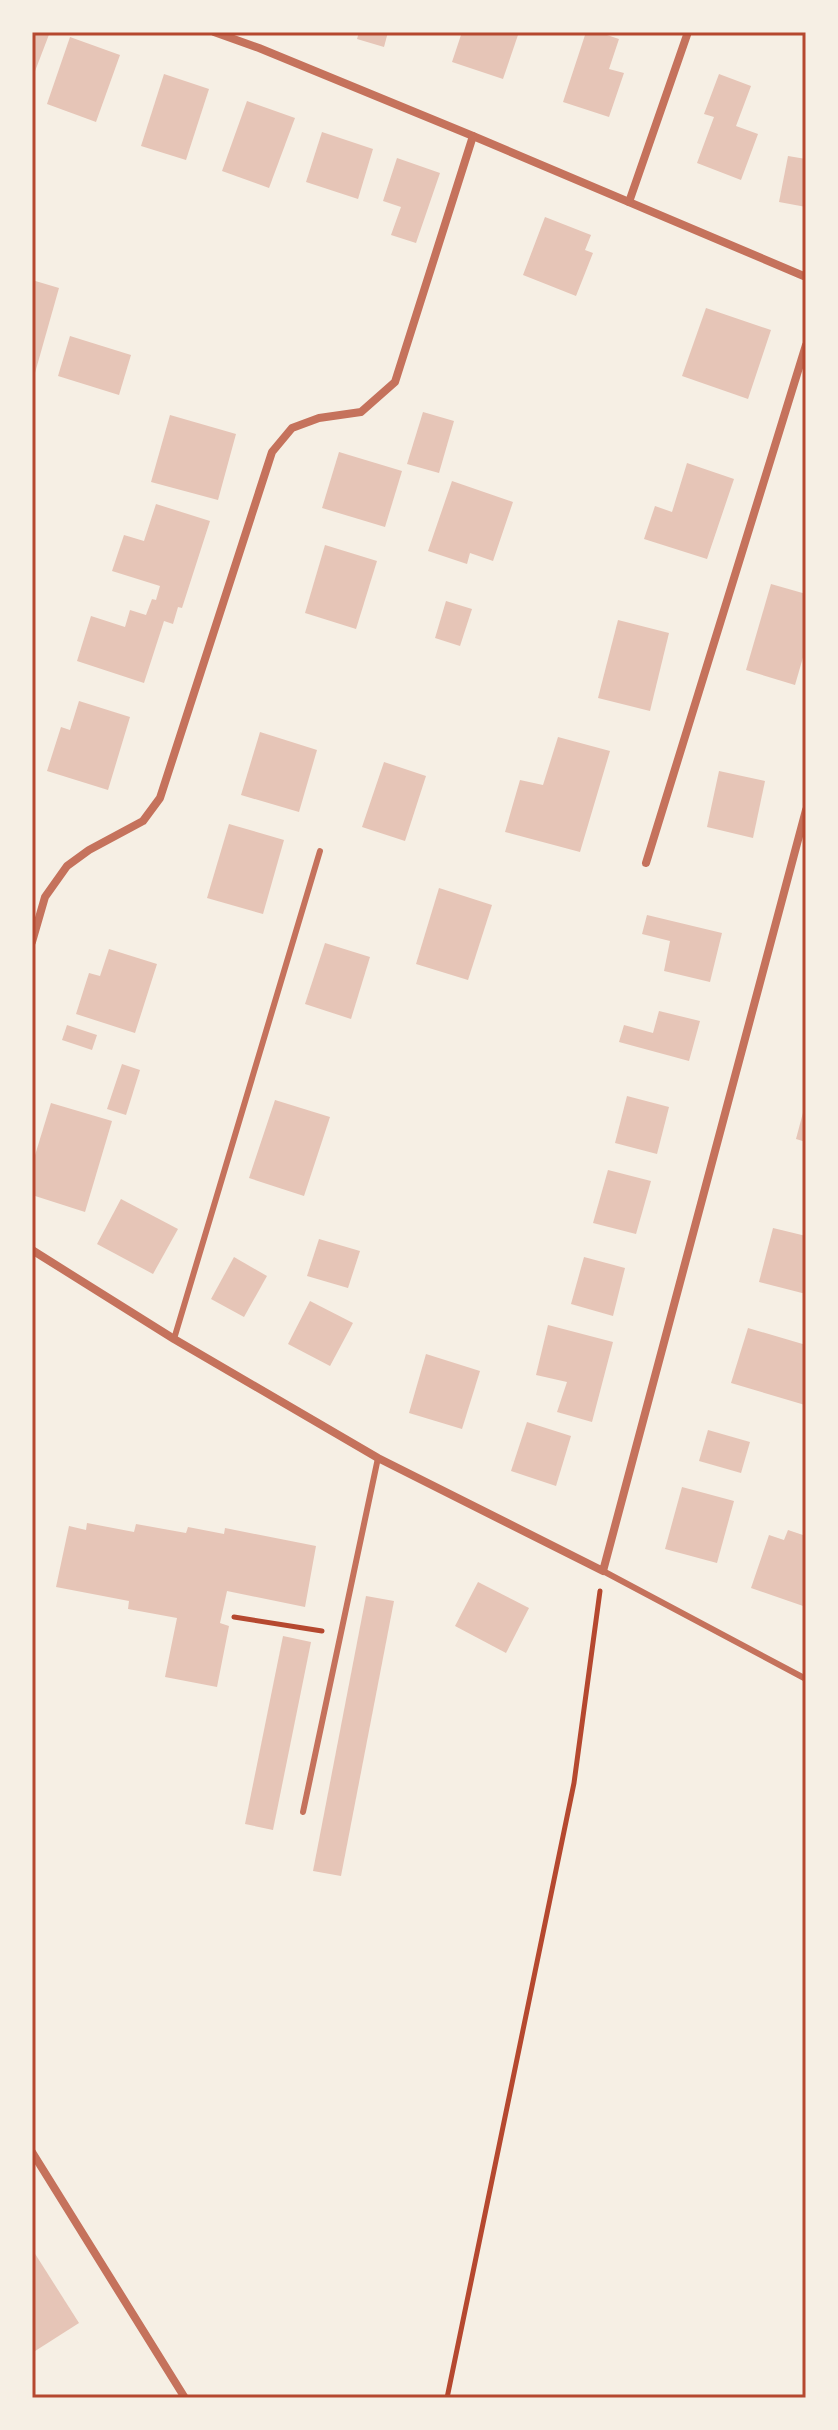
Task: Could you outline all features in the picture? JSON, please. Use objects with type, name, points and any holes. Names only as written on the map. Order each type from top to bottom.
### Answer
[{"type":"street","points":[[214,32],[473,136],[806,277]]},
{"type":"street","points":[[629,202],[688,32]]},
{"type":"street","points":[[32,942],[45,897],[67,866],[89,850],[143,821],[160,798],[272,452],[292,428],[319,418],[361,412],[395,382],[473,136]]},
{"type":"street","points":[[646,863],[806,345]]},
{"type":"street","points":[[32,1250],[174,1339],[378,1458],[603,1571],[806,810]]},
{"type":"street","points":[[32,2152],[185,2398]]},
{"type":"lane","points":[[174,1339],[320,851]]},
{"type":"lane","points":[[303,1812],[378,1458]]},
{"type":"lane","points":[[603,1571],[806,1679]]},
{"type":"path","points":[[447,2398],[574,1783],[603,1571]]},
{"type":"path","points":[[234,1617],[339,1634]]},
{"type":"building","points":[[32,32],[50,32],[32,79]]},
{"type":"building","points":[[359,32],[388,32],[384,47],[357,39]]},
{"type":"building","points":[[462,32],[519,32],[503,79],[452,62]]},
{"type":"building","points":[[586,32],[598,32],[619,39],[609,69],[624,73],[609,117],[563,102]]},
{"type":"building","points":[[70,37],[120,55],[96,122],[47,104]]},
{"type":"building","points":[[164,74],[209,89],[186,160],[141,146]]},
{"type":"building","points":[[719,74],[751,86],[736,126],[758,134],[741,180],[697,163],[714,117],[704,114]]},
{"type":"building","points":[[247,101],[295,118],[269,188],[222,171]]},
{"type":"building","points":[[322,132],[373,149],[358,199],[306,182]]},
{"type":"building","points":[[788,156],[806,159],[806,207],[779,202]]},
{"type":"building","points":[[397,158],[440,173],[416,243],[391,235],[401,207],[383,201]]},
{"type":"building","points":[[545,217],[591,235],[585,250],[593,253],[576,296],[523,275]]},
{"type":"building","points":[[32,280],[59,288],[33,380],[32,380]]},
{"type":"building","points":[[706,308],[771,330],[748,399],[682,376]]},
{"type":"building","points":[[70,336],[131,355],[119,395],[58,376]]},
{"type":"building","points":[[423,412],[454,421],[439,473],[407,464]]},
{"type":"building","points":[[170,415],[236,434],[218,500],[151,482]]},
{"type":"building","points":[[339,452],[402,471],[385,527],[322,508]]},
{"type":"building","points":[[687,463],[734,479],[707,559],[644,539],[655,506],[672,512]]},
{"type":"building","points":[[452,481],[513,502],[493,561],[470,553],[467,564],[428,551]]},
{"type":"building","points":[[156,504],[210,521],[182,608],[178,607],[173,624],[164,621],[144,683],[77,661],[91,616],[125,627],[130,610],[146,615],[152,599],[156,600],[160,586],[112,571],[124,535],[144,541]]},
{"type":"building","points":[[325,545],[377,561],[356,629],[305,613]]},
{"type":"building","points":[[771,584],[806,594],[806,647],[795,685],[746,670]]},
{"type":"building","points":[[446,601],[472,609],[460,646],[435,638]]},
{"type":"building","points":[[618,620],[669,633],[650,711],[598,698]]},
{"type":"building","points":[[79,701],[130,717],[108,790],[47,771],[61,727],[70,730]]},
{"type":"building","points":[[260,732],[317,750],[299,812],[241,795]]},
{"type":"building","points":[[558,737],[610,751],[580,852],[505,832],[520,780],[543,785]]},
{"type":"building","points":[[384,762],[426,776],[405,841],[362,827]]},
{"type":"building","points":[[719,771],[765,781],[753,838],[707,827]]},
{"type":"building","points":[[229,824],[284,840],[263,914],[207,898]]},
{"type":"building","points":[[439,888],[492,905],[468,980],[416,964]]},
{"type":"building","points":[[647,915],[722,933],[710,982],[664,971],[670,941],[642,934]]},
{"type":"building","points":[[325,943],[370,957],[351,1019],[305,1004]]},
{"type":"building","points":[[109,949],[157,964],[135,1033],[76,1014],[89,973],[100,976]]},
{"type":"building","points":[[659,1011],[700,1021],[689,1061],[619,1042],[624,1025],[653,1033]]},
{"type":"building","points":[[67,1025],[97,1035],[92,1050],[62,1040]]},
{"type":"building","points":[[122,1064],[140,1070],[126,1115],[107,1109]]},
{"type":"building","points":[[627,1096],[669,1107],[657,1154],[615,1143]]},
{"type":"building","points":[[275,1100],[330,1117],[304,1196],[249,1178]]},
{"type":"building","points":[[51,1103],[112,1121],[85,1212],[32,1195],[32,1165]]},
{"type":"building","points":[[806,1105],[806,1142],[796,1139]]},
{"type":"building","points":[[608,1170],[651,1181],[636,1234],[593,1223]]},
{"type":"building","points":[[121,1199],[178,1229],[153,1274],[97,1244]]},
{"type":"building","points":[[773,1228],[806,1236],[806,1294],[759,1282]]},
{"type":"building","points":[[319,1239],[360,1251],[348,1288],[307,1276]]},
{"type":"building","points":[[234,1257],[267,1276],[244,1317],[211,1299]]},
{"type":"building","points":[[584,1257],[625,1268],[613,1316],[571,1304]]},
{"type":"building","points":[[310,1301],[353,1323],[330,1366],[288,1344]]},
{"type":"building","points":[[548,1325],[613,1342],[592,1422],[557,1412],[567,1382],[536,1375]]},
{"type":"building","points":[[748,1328],[806,1345],[805,1405],[731,1383]]},
{"type":"building","points":[[426,1354],[480,1371],[462,1429],[409,1413]]},
{"type":"building","points":[[527,1422],[571,1436],[556,1486],[511,1471]]},
{"type":"building","points":[[708,1430],[750,1442],[741,1473],[699,1461]]},
{"type":"building","points":[[682,1487],[734,1501],[717,1563],[665,1549]]},
{"type":"building","points":[[87,1523],[134,1532],[136,1524],[186,1533],[188,1527],[224,1534],[225,1528],[316,1546],[305,1607],[227,1591],[220,1623],[229,1626],[217,1687],[165,1677],[177,1618],[128,1609],[129,1601],[56,1587],[69,1526],[86,1530]]},
{"type":"building","points":[[788,1530],[806,1536],[806,1607],[751,1588],[769,1535],[784,1540]]},
{"type":"building","points":[[478,1582],[529,1608],[506,1653],[455,1626]]},
{"type":"building","points":[[366,1596],[394,1601],[341,1876],[313,1871]]},
{"type":"building","points":[[283,1636],[311,1642],[273,1830],[245,1824]]},
{"type":"building","points":[[32,2249],[79,2323],[32,2353]]}]
